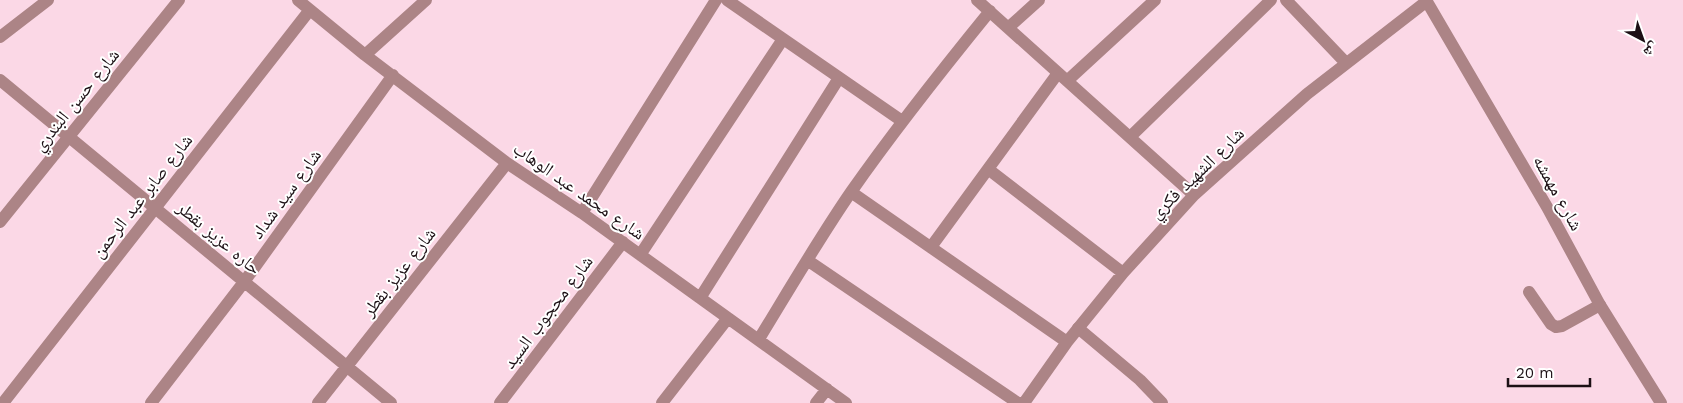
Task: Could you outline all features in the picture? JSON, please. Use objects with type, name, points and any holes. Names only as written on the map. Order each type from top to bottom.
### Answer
[{"type":"street","points":[[0,37],[48,0]]},
{"type":"street","name":"شارع حسن البندري","points":[[0,222],[179,0]]},
{"type":"street","name":"شارع محمد عبد الوهاب","points":[[298,0],[309,11],[365,55],[507,163],[623,242],[846,403]]},
{"type":"street","points":[[365,55],[426,0]]},
{"type":"street","points":[[582,213],[716,0]]},
{"type":"street","points":[[727,0],[902,121]]},
{"type":"street","points":[[977,0],[1194,195]]},
{"type":"street","points":[[1008,28],[1039,0]]},
{"type":"street","points":[[931,247],[988,169],[1063,77],[1156,0]]},
{"type":"street","points":[[1130,137],[1271,0]]},
{"type":"street","points":[[1286,0],[1346,63]]},
{"type":"street","name":"شارع الشهيد فكري","points":[[1024,403],[1078,328],[1123,273],[1194,195],[1307,94],[1427,0]]},
{"type":"street","name":"شارع مهمشه","points":[[1427,0],[1547,207],[1600,305],[1661,403]]},
{"type":"street","name":"شارع صابر عبد الرحمن","points":[[3,403],[309,11]]},
{"type":"street","points":[[758,340],[851,192],[902,121],[990,12]]},
{"type":"street","points":[[640,255],[784,39]]},
{"type":"street","name":"شارع سيد شداد","points":[[150,403],[244,282],[393,75]]},
{"type":"street","points":[[700,298],[839,78]]},
{"type":"street","name":"حاره عزيز بقطر","points":[[0,80],[392,403]]},
{"type":"street","name":"شارع عزيز بقطر","points":[[318,403],[507,163]]},
{"type":"street","points":[[988,169],[1123,273]]},
{"type":"street","points":[[851,192],[1067,342]]},
{"type":"street","name":"شارع محجوب السيد","points":[[500,403],[623,242]]},
{"type":"street","points":[[807,260],[1018,403]]},
{"type":"street","points":[[1529,292],[1551,324],[1556,327],[1562,326],[1600,305]]},
{"type":"street","points":[[662,403],[728,318]]},
{"type":"street","points":[[1078,328],[1140,380],[1162,403]]},
{"type":"street","points":[[816,403],[827,389]]}]
